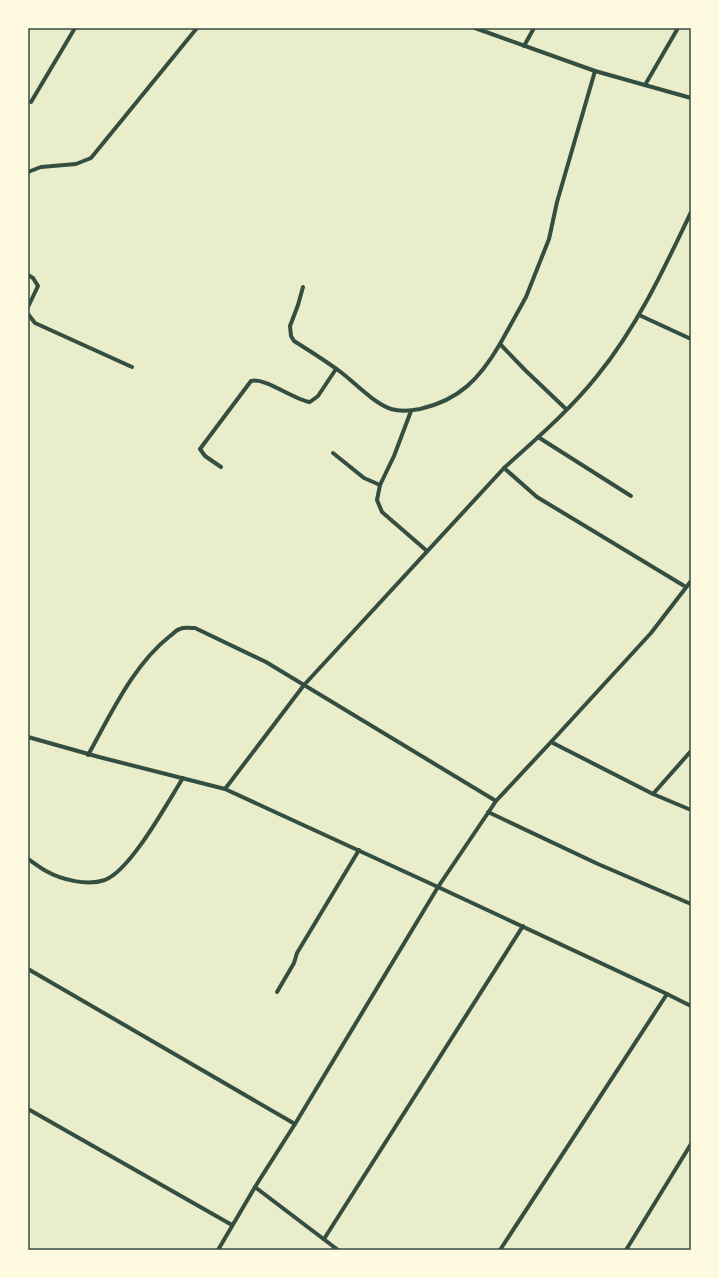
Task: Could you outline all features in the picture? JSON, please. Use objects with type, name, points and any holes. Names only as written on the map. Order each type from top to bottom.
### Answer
[{"type":"street","points":[[31,102],[75,28]]},
{"type":"street","points":[[28,172],[41,167],[76,164],[91,158],[197,28]]},
{"type":"street","points":[[475,28],[595,71],[691,98]]},
{"type":"street","points":[[524,46],[534,28]]},
{"type":"street","points":[[644,85],[678,28]]},
{"type":"street","points":[[303,287],[290,326],[290,336],[294,341],[336,369],[372,398],[389,408],[400,412],[411,411],[438,404],[458,394],[471,384],[488,364],[526,297],[549,240],[557,202],[595,71]]},
{"type":"street","points":[[225,789],[304,685],[504,468],[538,437],[597,376],[628,334],[639,315],[691,212]]},
{"type":"street","points":[[28,275],[33,278],[38,286],[28,307]]},
{"type":"street","points":[[28,314],[34,323],[132,367]]},
{"type":"street","points":[[639,315],[691,339]]},
{"type":"street","points":[[500,344],[566,409]]},
{"type":"street","points":[[221,467],[205,456],[200,448],[251,381],[254,380],[263,382],[302,400],[310,402],[318,396],[336,369]]},
{"type":"street","points":[[411,411],[394,456],[380,485],[377,500],[382,512],[427,551]]},
{"type":"street","points":[[538,437],[631,496]]},
{"type":"street","points":[[334,452],[364,478],[380,485]]},
{"type":"street","points":[[504,468],[537,497],[686,587]]},
{"type":"street","points":[[218,1250],[438,886],[488,812],[496,801],[651,633],[691,581]]},
{"type":"street","points":[[88,755],[123,691],[139,669],[161,643],[180,629],[195,628],[266,662],[496,801]]},
{"type":"street","points":[[28,737],[88,755],[225,789],[438,886],[691,1006]]},
{"type":"street","points":[[551,742],[653,794],[691,810]]},
{"type":"street","points":[[653,794],[691,751]]},
{"type":"street","points":[[28,859],[46,872],[72,882],[92,882],[105,880],[126,864],[135,853],[183,778]]},
{"type":"street","points":[[488,812],[598,864],[691,904]]},
{"type":"street","points":[[277,992],[294,963],[296,953],[359,850]]},
{"type":"street","points":[[324,1239],[523,926]]},
{"type":"street","points":[[28,969],[295,1124]]},
{"type":"street","points":[[500,1250],[667,994]]},
{"type":"street","points":[[28,1109],[232,1225]]},
{"type":"street","points":[[626,1250],[691,1144]]},
{"type":"street","points":[[255,1187],[338,1250]]}]
